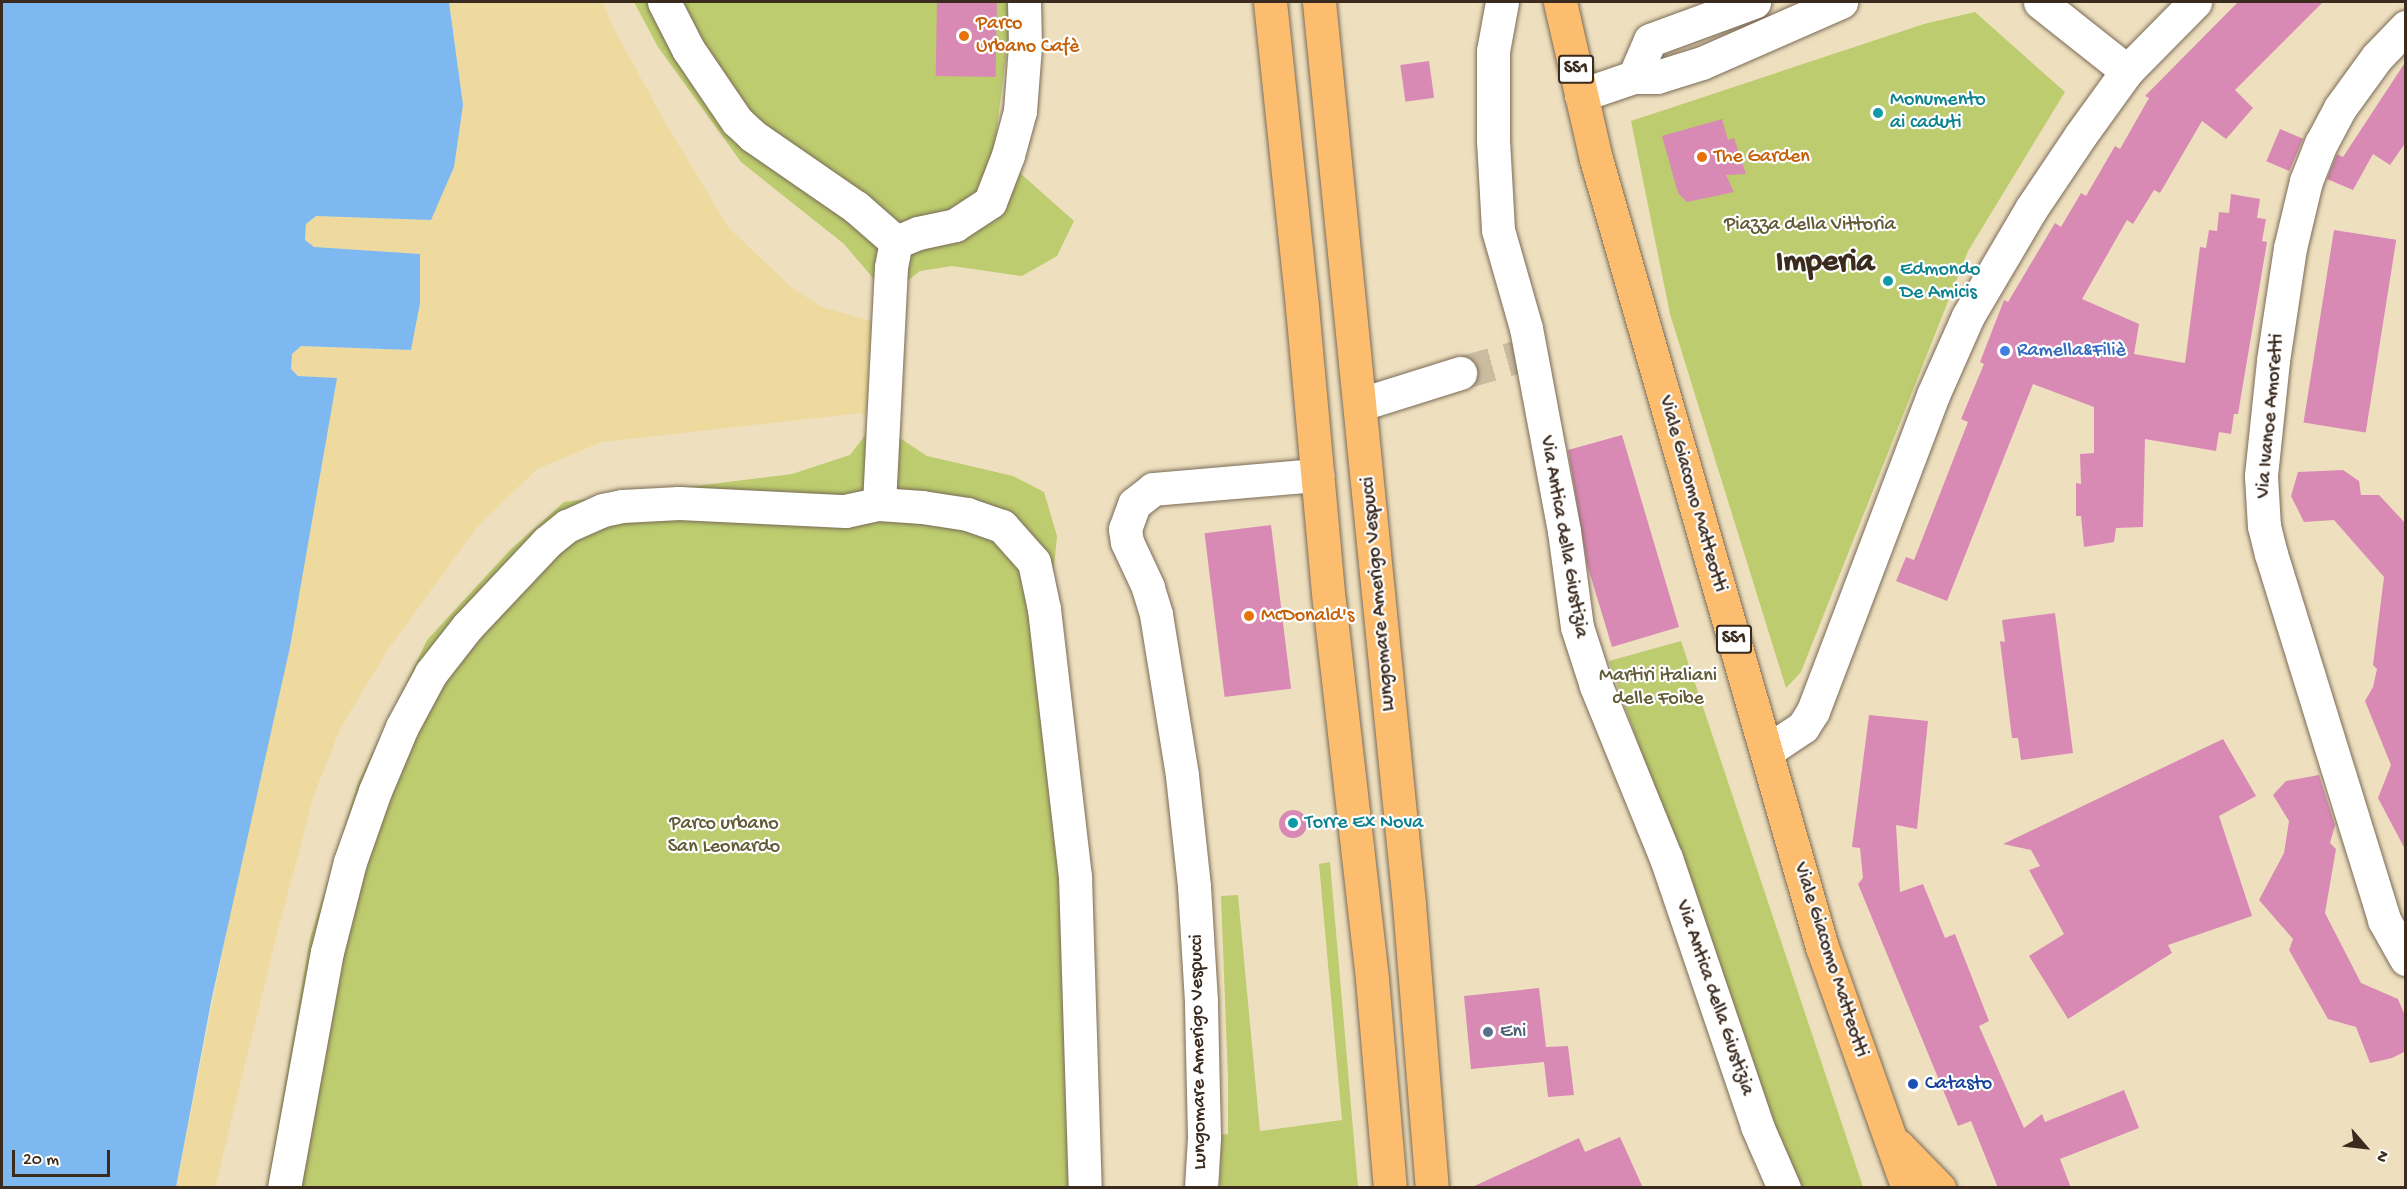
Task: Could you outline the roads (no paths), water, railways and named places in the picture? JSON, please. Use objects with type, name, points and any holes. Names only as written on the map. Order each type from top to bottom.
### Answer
[{"type":"main road","points":[[1270,2],[1317,475],[1372,979],[1390,1188]]},
{"type":"main road","name":"Lungomare Amerigo Vespucci","points":[[1319,2],[1361,404],[1409,904],[1432,1188]]},
{"type":"main road","name":"Viale Giacomo Matteotti","points":[[1560,2],[1599,171],[1822,947],[1908,1188]]},
{"type":"main road","points":[[1889,1137],[1939,1188]]},
{"type":"street","points":[[664,2],[688,50],[737,121],[753,136],[856,207],[896,242]]},
{"type":"street","points":[[896,242],[918,233],[955,225],[990,202],[1008,155],[1020,111],[1025,46],[1024,2]]},
{"type":"street","name":"Via Antica della Giustizia","points":[[1502,2],[1493,51],[1493,140],[1498,230],[1526,328],[1563,531],[1569,630],[1596,686],[1670,868],[1757,1126],[1784,1188]]},
{"type":"street","points":[[1634,77],[1650,40],[1754,2]]},
{"type":"street","points":[[1581,94],[1634,77],[1657,77],[1702,63],[1841,2]]},
{"type":"street","points":[[2040,2],[2127,71]]},
{"type":"street","points":[[1767,752],[1803,727],[1812,711],[1933,395],[1968,316],[2031,209],[2127,71],[2195,2]]},
{"type":"street","name":"Via Ivanoe Amoretti","points":[[2406,27],[2376,57],[2345,99],[2321,143],[2306,181],[2289,259],[2273,361],[2261,476],[2264,526],[2271,554],[2384,920],[2406,959]]},
{"type":"street","points":[[879,504],[890,286],[896,242]]},
{"type":"street","points":[[1361,404],[1460,373]]},
{"type":"street","name":"Lungomare Amerigo Vespucci","points":[[1201,1188],[1204,1137],[1201,1001],[1194,886],[1182,775],[1156,614],[1148,587],[1127,542],[1125,529],[1134,504],[1153,489],[1317,475]]},
{"type":"street","points":[[284,1188],[327,952],[350,862],[375,791],[402,727],[431,673],[467,627],[547,542],[567,526],[603,510],[622,506],[678,503],[845,511],[879,504],[922,507],[967,514],[1002,526],[1034,562],[1044,609],[1075,877],[1085,1188]]},
{"type":"water","points":[[2,2],[449,2],[463,105],[454,167],[431,220],[316,216],[306,224],[305,240],[314,247],[420,254],[420,303],[411,350],[301,346],[292,354],[291,369],[298,376],[337,378],[290,647],[212,997],[176,1187],[2,1187]]},
{"type":"tunnel","points":[[1460,373],[1531,353]]},
{"type":"place","name":"Parco Urbano Cafè","points":[[964,36]]},
{"type":"place","name":"Monumento ai caduti","points":[[1878,113]]},
{"type":"place","name":"The Garden","points":[[1702,157]]},
{"type":"place","name":"Edmondo De Amicis","points":[[1888,281]]},
{"type":"place","name":"Ramella&Filiè","points":[[2005,351]]},
{"type":"place","name":"McDonald's","points":[[1249,616]]},
{"type":"place","name":"Torre Ex Nova","points":[[1293,823]]},
{"type":"place","name":"Eni","points":[[1488,1032]]},
{"type":"place","name":"Catasto","points":[[1913,1084]]},
{"type":"district","name":"Imperia","points":[[1825,263]]},
{"type":"park label","name":"Piazza della Vittoria","points":[[1810,225]]},
{"type":"park label","name":"Martiri italiani delle Foibe","points":[[1658,688]]},
{"type":"park label","name":"Parco urbano San Leonardo","points":[[724,836]]}]
